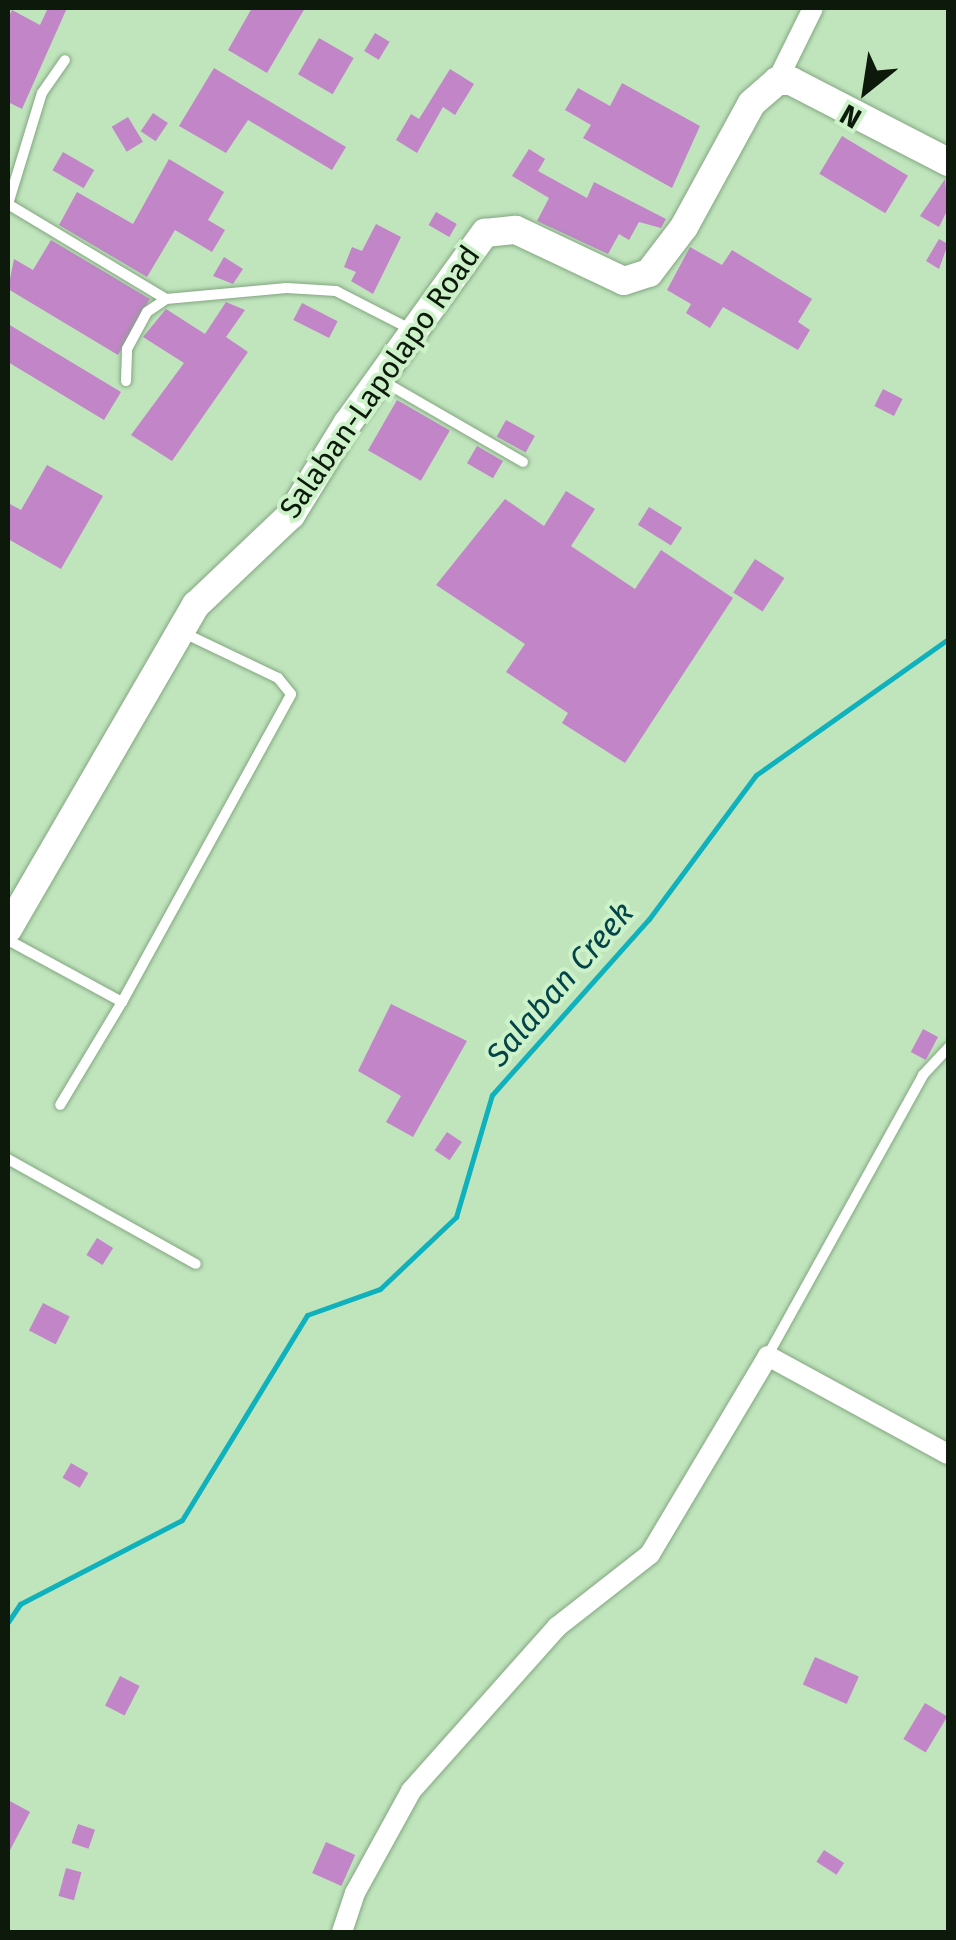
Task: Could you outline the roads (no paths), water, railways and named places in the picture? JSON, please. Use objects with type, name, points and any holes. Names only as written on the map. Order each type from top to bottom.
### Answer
[{"type":"street","points":[[814,8],[777,81],[791,82],[948,162]]},
{"type":"street","name":"Salaban-Lapolapo Road","points":[[8,929],[182,632],[217,582],[291,516],[476,241],[495,228],[516,230],[624,281],[649,273],[684,227],[752,102],[777,81]]},
{"type":"street","points":[[342,1932],[355,1892],[411,1791],[557,1627],[650,1554],[768,1356],[948,1454]]},
{"type":"lane","points":[[65,60],[42,93],[8,204],[166,298]]},
{"type":"lane","points":[[126,381],[127,349],[146,312],[166,298],[288,288],[336,291],[415,331]]},
{"type":"lane","points":[[380,380],[524,462]]},
{"type":"lane","points":[[60,1104],[122,1002],[291,694],[278,678],[182,632]]},
{"type":"lane","points":[[8,940],[122,1002]]},
{"type":"lane","points":[[768,1356],[923,1076],[948,1048]]},
{"type":"lane","points":[[8,1159],[196,1264]]},
{"type":"waterway","name":"Salaban Creek","points":[[8,1622],[20,1604],[182,1520],[307,1315],[380,1289],[456,1217],[492,1095],[649,919],[756,775],[948,639]]}]
